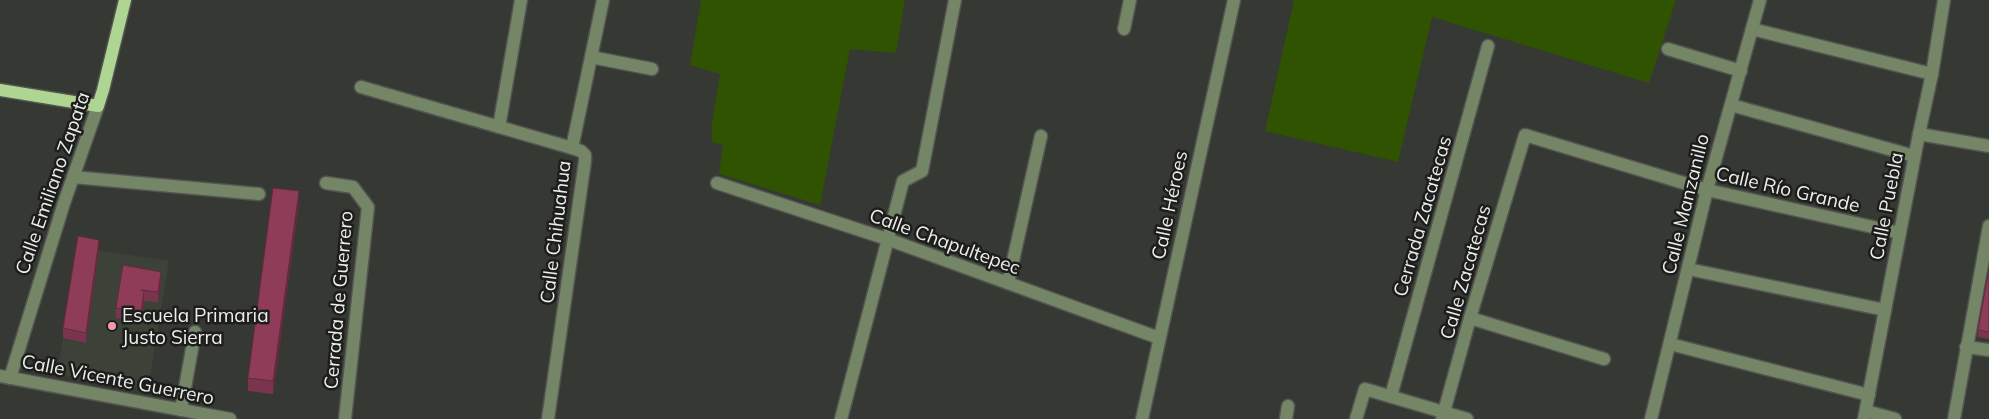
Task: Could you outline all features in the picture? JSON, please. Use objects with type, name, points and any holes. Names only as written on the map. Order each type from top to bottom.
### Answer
[{"type":"main road","name":"Calle Emiliano Zapata","points":[[98,106],[125,0]]},
{"type":"main road","points":[[0,90],[98,106]]},
{"type":"street","points":[[499,126],[522,0]]},
{"type":"street","name":"Calle Chihuahua","points":[[548,419],[585,161],[585,155],[581,151],[572,148],[603,0]]},
{"type":"street","points":[[841,419],[903,181],[922,171],[955,0]]},
{"type":"street","points":[[1124,29],[1130,0]]},
{"type":"street","name":"Calle Héroes","points":[[1142,419],[1234,0]]},
{"type":"street","name":"Calle Manzanillo","points":[[1651,419],[1707,190],[1760,0]]},
{"type":"street","name":"Calle Puebla","points":[[1865,415],[1914,156],[1932,74],[1944,0]]},
{"type":"street","points":[[1752,28],[1932,74]]},
{"type":"street","name":"Cerrada Zacatecas","points":[[1391,396],[1488,46]]},
{"type":"street","points":[[1668,49],[1741,71]]},
{"type":"street","points":[[591,57],[652,69]]},
{"type":"street","points":[[361,88],[572,148]]},
{"type":"street","points":[[1731,105],[1914,156]]},
{"type":"street","name":"Calle Emiliano Zapata","points":[[5,377],[31,306],[98,106]]},
{"type":"street","points":[[1919,134],[1989,146]]},
{"type":"street","name":"Calle Río Grande","points":[[1525,135],[1707,190],[1900,233]]},
{"type":"street","name":"Calle Zacatecas","points":[[1443,415],[1525,135]]},
{"type":"street","points":[[1008,283],[1041,136]]},
{"type":"street","points":[[73,177],[259,194]]},
{"type":"street","name":"Cerrada de Guerrero","points":[[326,183],[353,188],[368,207],[345,419]]},
{"type":"street","name":"Calle Chapultepec","points":[[717,183],[887,239],[1159,338]]},
{"type":"street","points":[[1954,419],[1989,226]]},
{"type":"street","points":[[1688,269],[1885,310]]},
{"type":"street","points":[[1470,318],[1604,359]]},
{"type":"street","points":[[181,410],[195,332]]},
{"type":"street","points":[[1670,344],[1869,395]]},
{"type":"street","points":[[1966,346],[1989,350]]},
{"type":"street","name":"Calle Vicente Guerrero","points":[[5,377],[230,419]]},
{"type":"street","points":[[1356,419],[1365,389],[1391,396],[1443,415],[1467,419]]},
{"type":"street","points":[[1286,419],[1288,406]]},
{"type":"street","points":[[1865,415],[1895,419]]},
{"type":"shaded area","name":"Escuela Primaria Justo Sierra","points":[[78,247],[169,261],[148,389],[57,374]]},
{"type":"green space","points":[[701,0],[905,0],[896,53],[850,49],[820,205],[719,174],[723,145],[712,142],[712,123],[720,74],[690,65]]},
{"type":"green space","points":[[1294,0],[1676,0],[1649,83],[1432,17],[1398,162],[1265,131]]},
{"type":"building","points":[[273,188],[299,191],[273,381],[248,378]]},
{"type":"building","points":[[78,236],[99,240],[86,333],[63,328]]},
{"type":"building","points":[[123,265],[161,272],[158,292],[141,290],[144,291],[141,313],[116,308]]},
{"type":"building","points":[[1989,268],[1989,332],[1978,330]]},
{"type":"place","name":"Escuela Primaria Justo Sierra","points":[[112,326]]}]
